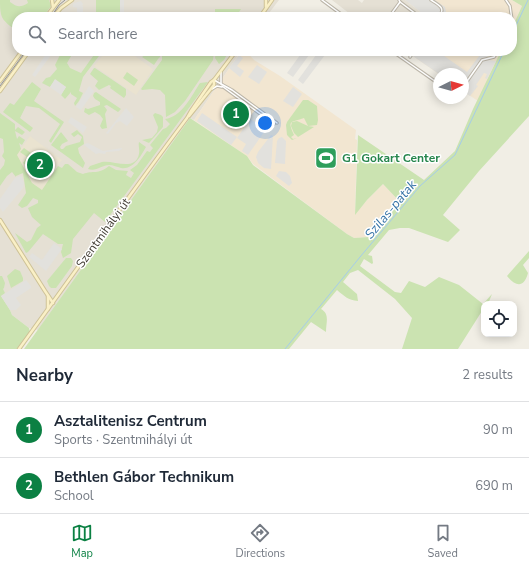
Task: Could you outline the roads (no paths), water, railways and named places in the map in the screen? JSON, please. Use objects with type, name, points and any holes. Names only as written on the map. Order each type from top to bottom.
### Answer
[{"type":"main road","points":[[52,0],[53,8]]},
{"type":"main road","points":[[50,12],[59,0]]},
{"type":"main road","points":[[58,12],[72,0]]},
{"type":"main road","points":[[266,0],[266,8]]},
{"type":"main road","points":[[263,12],[272,0]]},
{"type":"main road","points":[[0,81],[18,56]]},
{"type":"main road","points":[[0,91],[25,56]]},
{"type":"main road","name":"Szentmihályi út","points":[[187,118],[190,110],[232,56]]},
{"type":"main road","points":[[12,64],[17,68]]},
{"type":"main road","name":"Szentmihályi út","points":[[19,349],[54,303],[98,238],[187,118],[192,114],[214,85],[214,80]]},
{"type":"main road","points":[[0,220],[47,295],[54,303]]},
{"type":"main road","points":[[47,295],[48,310]]},
{"type":"street","points":[[322,0],[338,12]]},
{"type":"street","points":[[431,0],[442,10],[442,12]]},
{"type":"street","points":[[506,0],[510,6],[511,12]]},
{"type":"street","points":[[392,12],[399,1],[413,12]]},
{"type":"street","points":[[399,56],[433,80]]},
{"type":"street","points":[[469,78],[482,60],[495,56]]},
{"type":"street","points":[[221,71],[221,84],[274,124]]},
{"type":"street","points":[[214,80],[232,90],[276,123]]},
{"type":"street","points":[[210,90],[217,86],[224,87]]},
{"type":"waterway","name":"Szilas-patak","points":[[517,23],[528,0]]},
{"type":"waterway","name":"Szilas-patak","points":[[285,349],[420,186],[455,155],[502,56]]},
{"type":"tram line","points":[[54,12],[65,0]]},
{"type":"tram line","points":[[0,86],[22,56]]},
{"type":"place","name":"Asztalitenisz Centrum","points":[[236,114]]},
{"type":"place","name":"G1 Gokart Center","points":[[326,158]]},
{"type":"place","name":"Bethlen Gábor Technikum","points":[[40,165]]}]
